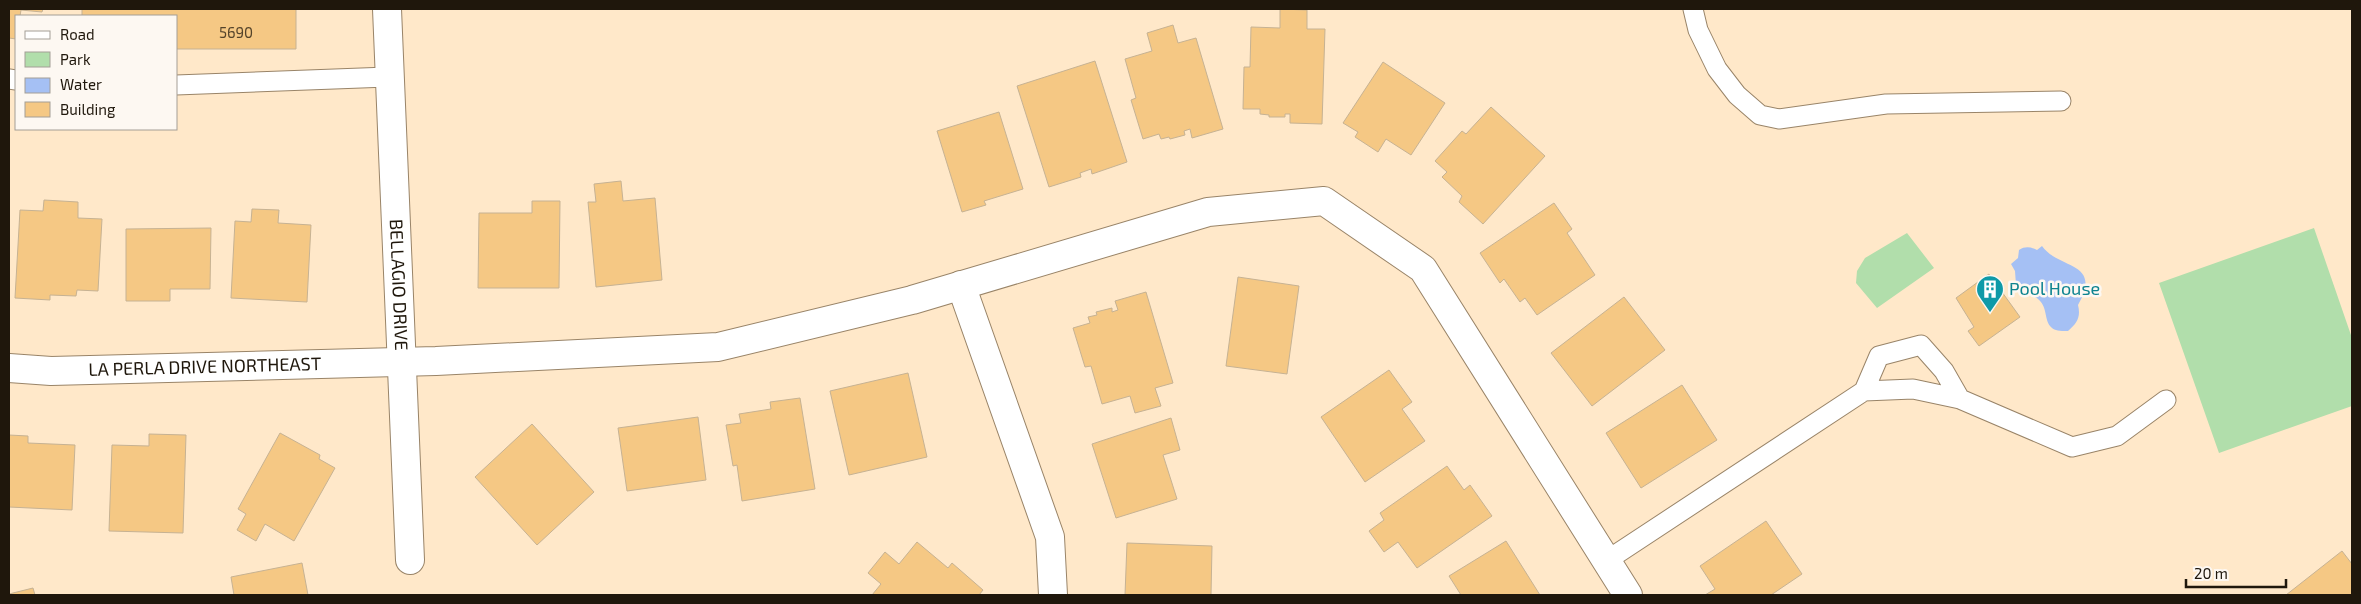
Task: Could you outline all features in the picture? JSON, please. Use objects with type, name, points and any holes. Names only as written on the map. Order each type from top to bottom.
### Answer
[{"type":"street","name":"BELLAGIO DRIVE","points":[[387,9],[388,77],[410,560]]},
{"type":"street","name":"LA PERLA DRIVE NORTHEAST","points":[[9,368],[51,371],[401,362],[718,347],[912,300],[1208,212],[1324,201],[1423,269],[1628,595]]},
{"type":"street","points":[[961,286],[1050,537],[1053,595]]},
{"type":"lane","points":[[1693,9],[1698,30],[1717,69],[1737,95],[1760,115],[1779,119],[1886,104],[2061,101]]},
{"type":"lane","points":[[178,85],[388,77]]},
{"type":"lane","points":[[1864,391],[1879,356],[1921,345],[1944,371],[1960,399]]},
{"type":"lane","points":[[1606,561],[1864,391],[1913,389],[1960,399],[2072,447],[2117,436],[2166,400]]},
{"type":"green space","points":[[2314,228],[2352,338],[2352,406],[2219,453],[2159,283]]},
{"type":"green space","points":[[1907,233],[1934,268],[1877,308],[1856,283],[1857,271],[1865,258]]},
{"type":"water","points":[[2042,246],[2049,254],[2076,268],[2082,273],[2085,281],[2084,291],[2078,305],[2079,313],[2077,320],[2068,331],[2052,327],[2048,323],[2043,304],[2030,295],[2026,289],[2021,290],[2016,285],[2015,271],[2011,264],[2018,258],[2019,250],[2028,247],[2037,250]]},
{"type":"building","points":[[9,9],[43,9],[42,12],[21,10],[20,15],[15,15],[15,39],[9,38]]},
{"type":"building","points":[[82,9],[296,9],[296,49],[178,49],[178,15],[82,15]]},
{"type":"building","points":[[1280,9],[1307,10],[1307,29],[1325,29],[1322,124],[1290,123],[1290,114],[1285,114],[1285,117],[1269,117],[1269,115],[1260,114],[1260,109],[1243,109],[1244,67],[1250,67],[1251,27],[1280,28]]},
{"type":"building","points":[[1173,25],[1178,43],[1196,38],[1223,129],[1192,138],[1190,129],[1184,131],[1185,135],[1170,139],[1169,137],[1161,139],[1159,134],[1143,139],[1131,100],[1136,98],[1125,59],[1152,51],[1147,33]]},
{"type":"building","points":[[1095,61],[1127,162],[1092,174],[1091,169],[1080,173],[1081,177],[1049,187],[1017,86]]},
{"type":"building","points":[[1383,62],[1445,103],[1411,155],[1386,139],[1378,152],[1355,137],[1358,132],[1343,123]]},
{"type":"building","points":[[1491,107],[1545,156],[1483,224],[1459,202],[1462,196],[1442,177],[1447,172],[1435,161],[1462,131],[1466,134]]},
{"type":"building","points":[[999,112],[1023,189],[984,201],[986,205],[962,212],[937,131]]},
{"type":"building","points":[[621,181],[623,201],[655,198],[662,280],[596,287],[588,202],[596,202],[594,184]]},
{"type":"building","points":[[44,200],[78,202],[78,218],[102,219],[98,291],[77,290],[76,296],[50,295],[50,300],[15,298],[20,210],[43,211]]},
{"type":"building","points":[[532,201],[560,201],[559,288],[478,288],[479,213],[532,213]]},
{"type":"building","points":[[1554,203],[1572,229],[1567,233],[1595,275],[1537,315],[1525,298],[1520,302],[1504,279],[1500,283],[1480,253]]},
{"type":"building","points":[[252,209],[279,210],[278,223],[311,225],[307,302],[231,298],[235,221],[251,222]]},
{"type":"building","points":[[211,228],[210,289],[170,289],[170,301],[126,301],[126,229]]},
{"type":"building","name":"Pool House","points":[[1989,274],[2020,317],[1979,346],[1968,331],[1974,327],[1956,298]]},
{"type":"building","points":[[1238,277],[1299,286],[1287,374],[1226,366]]},
{"type":"building","points":[[1146,292],[1173,383],[1155,388],[1161,406],[1135,413],[1130,396],[1102,404],[1091,366],[1085,367],[1073,328],[1090,323],[1088,317],[1097,315],[1096,312],[1112,308],[1112,312],[1118,310],[1115,301]]},
{"type":"building","points":[[1624,297],[1665,350],[1592,406],[1551,353]]},
{"type":"building","points":[[1389,370],[1412,402],[1402,409],[1425,441],[1365,482],[1321,417]]},
{"type":"building","points":[[908,373],[927,457],[849,475],[830,391]]},
{"type":"building","points":[[1682,385],[1717,440],[1641,488],[1606,433]]},
{"type":"building","points":[[800,398],[815,489],[742,501],[737,465],[733,466],[726,425],[741,423],[739,414],[771,409],[770,402]]},
{"type":"building","points":[[698,417],[706,480],[627,491],[618,428]]},
{"type":"building","points":[[1171,418],[1180,450],[1163,455],[1177,499],[1116,518],[1092,444]]},
{"type":"building","points":[[532,424],[594,492],[537,545],[475,477]]},
{"type":"building","points":[[280,433],[320,455],[319,459],[335,468],[294,541],[265,524],[256,541],[237,530],[246,514],[238,509]]},
{"type":"building","points":[[149,434],[186,435],[183,533],[109,531],[112,445],[149,446]]},
{"type":"building","points":[[9,435],[28,436],[28,443],[75,445],[72,510],[9,507]]},
{"type":"building","points":[[1447,466],[1464,490],[1470,485],[1492,516],[1417,568],[1398,542],[1384,552],[1369,531],[1384,520],[1380,513]]},
{"type":"building","points":[[1766,521],[1802,574],[1771,595],[1705,595],[1715,589],[1700,566]]},
{"type":"building","points":[[1506,541],[1540,595],[1461,595],[1449,576]]},
{"type":"building","points":[[917,542],[948,568],[952,563],[983,590],[979,595],[872,595],[881,584],[868,573],[885,552],[899,564]]},
{"type":"building","points":[[1127,543],[1212,546],[1211,595],[1125,595]]},
{"type":"building","points":[[2342,551],[2352,564],[2352,595],[2286,595]]},
{"type":"building","points":[[302,563],[308,595],[234,595],[231,577]]},
{"type":"building","points":[[33,588],[35,595],[9,595],[9,594]]},
{"type":"place","name":"Pool House","points":[[1990,313]]}]
